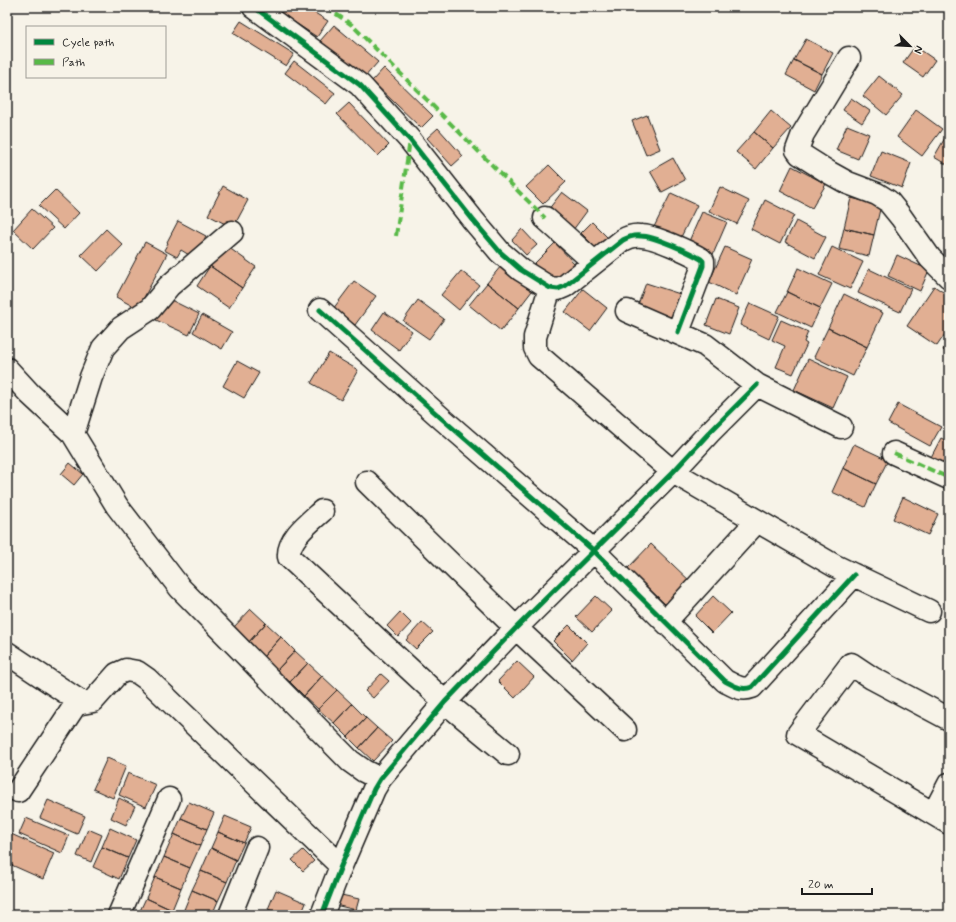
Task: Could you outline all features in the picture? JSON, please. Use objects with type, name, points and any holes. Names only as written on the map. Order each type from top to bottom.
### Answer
[{"type":"street","points":[[254,7],[360,85],[410,140],[472,220],[500,252],[521,270],[550,288],[558,289],[565,286],[622,240],[630,237],[641,236],[654,238],[701,258],[704,261],[703,266],[678,332]]},
{"type":"street","points":[[849,58],[802,134],[797,150],[800,154],[830,173],[848,183],[877,194],[888,201],[930,258],[949,277]]},
{"type":"street","points":[[546,218],[594,262]]},
{"type":"street","points":[[73,434],[91,377],[104,348],[121,328],[150,309],[169,286],[232,232]]},
{"type":"street","points":[[550,288],[535,337],[535,348],[540,356],[673,472],[854,575],[929,611]]},
{"type":"street","points":[[320,310],[594,551],[725,681],[738,688],[746,689],[752,687],[854,575]]},
{"type":"street","points":[[628,311],[678,332],[711,349],[723,360],[757,385],[841,427]]},
{"type":"street","points":[[7,369],[30,394],[73,434],[117,506],[180,588],[350,761],[364,771],[374,791]]},
{"type":"street","points":[[322,915],[341,866],[374,791],[445,702],[516,628],[673,472],[757,385]]},
{"type":"street","points":[[894,452],[949,478]]},
{"type":"street","points":[[366,482],[516,628],[625,730]]},
{"type":"street","points":[[322,510],[298,534],[288,551],[289,557],[445,702],[508,754]]},
{"type":"street","points":[[666,621],[757,521]]},
{"type":"street","points":[[7,653],[82,704],[93,701],[117,674],[126,670],[137,672],[147,679],[341,866]]},
{"type":"street","points":[[949,719],[872,678],[851,664],[798,734],[941,818],[949,784]]},
{"type":"street","points":[[18,791],[78,701]]},
{"type":"street","points":[[119,915],[169,799]]},
{"type":"street","points":[[230,915],[257,848]]},
{"type":"building","points":[[271,7],[305,7],[328,21],[317,37]]},
{"type":"building","points":[[241,21],[294,54],[286,66],[233,33]]},
{"type":"building","points":[[334,25],[378,62],[364,78],[320,41]]},
{"type":"building","points":[[806,39],[833,53],[822,74],[794,60]]},
{"type":"building","points":[[915,46],[935,60],[923,77],[903,63]]},
{"type":"building","points":[[794,60],[822,74],[814,90],[786,75]]},
{"type":"building","points":[[294,61],[335,93],[326,104],[285,73]]},
{"type":"building","points":[[384,68],[433,116],[421,128],[372,81]]},
{"type":"building","points":[[879,76],[903,95],[886,115],[863,96]]},
{"type":"building","points":[[851,98],[870,111],[862,123],[843,110]]},
{"type":"building","points":[[349,103],[389,145],[378,156],[337,114]]},
{"type":"building","points":[[916,110],[942,129],[922,156],[897,137]]},
{"type":"building","points":[[771,111],[791,128],[773,148],[754,132]]},
{"type":"building","points":[[647,115],[660,149],[646,155],[632,121]]},
{"type":"building","points":[[847,125],[869,134],[858,159],[836,150]]},
{"type":"building","points":[[438,128],[463,156],[452,166],[427,138]]},
{"type":"building","points":[[949,131],[949,166],[934,157]]},
{"type":"building","points":[[754,132],[773,148],[756,169],[736,152]]},
{"type":"building","points":[[881,151],[911,163],[902,188],[871,176]]},
{"type":"building","points":[[673,158],[685,180],[662,192],[650,171]]},
{"type":"building","points":[[549,165],[566,182],[543,204],[526,187]]},
{"type":"building","points":[[792,166],[826,184],[812,208],[780,191]]},
{"type":"building","points":[[223,186],[248,200],[233,228],[208,215]]},
{"type":"building","points":[[720,187],[749,201],[737,224],[709,211]]},
{"type":"building","points":[[55,190],[79,213],[64,229],[39,206]]},
{"type":"building","points":[[562,192],[587,211],[573,230],[548,210]]},
{"type":"building","points":[[671,193],[697,205],[680,239],[654,227]]},
{"type":"building","points":[[851,198],[881,205],[874,235],[844,228]]},
{"type":"building","points":[[765,200],[794,215],[780,244],[751,229]]},
{"type":"building","points":[[32,209],[53,228],[33,249],[13,230]]},
{"type":"building","points":[[702,212],[727,222],[711,259],[686,248]]},
{"type":"building","points":[[178,221],[206,236],[194,258],[181,250],[177,257],[164,250]]},
{"type":"building","points":[[796,221],[826,237],[815,258],[785,242]]},
{"type":"building","points":[[592,222],[609,239],[597,249],[581,233]]},
{"type":"building","points":[[844,228],[874,235],[869,256],[839,249]]},
{"type":"building","points":[[106,229],[123,245],[98,271],[81,255]]},
{"type":"building","points":[[522,229],[537,245],[526,255],[512,240]]},
{"type":"building","points":[[145,242],[167,254],[138,309],[116,297]]},
{"type":"building","points":[[555,243],[576,265],[555,286],[534,264]]},
{"type":"building","points":[[225,245],[256,267],[242,288],[210,266]]},
{"type":"building","points":[[725,247],[752,259],[736,295],[709,282]]},
{"type":"building","points":[[832,247],[863,262],[850,289],[819,275]]},
{"type":"building","points":[[897,255],[929,270],[920,291],[888,276]]},
{"type":"building","points":[[210,266],[242,288],[229,308],[197,286]]},
{"type":"building","points":[[501,266],[532,291],[519,308],[487,283]]},
{"type":"building","points":[[798,268],[832,284],[820,308],[787,292]]},
{"type":"building","points":[[869,269],[911,289],[900,312],[858,293]]},
{"type":"building","points":[[461,271],[479,285],[459,310],[441,295]]},
{"type":"building","points":[[354,281],[376,296],[355,325],[333,309]]},
{"type":"building","points":[[487,283],[519,308],[501,331],[469,305]]},
{"type":"building","points":[[646,283],[680,294],[672,319],[637,307]]},
{"type":"building","points":[[934,286],[949,296],[949,328],[937,346],[907,326]]},
{"type":"building","points":[[583,289],[607,308],[590,331],[565,312]]},
{"type":"building","points":[[787,292],[820,308],[811,328],[777,312]]},
{"type":"building","points":[[844,294],[883,313],[867,347],[828,328]]},
{"type":"building","points":[[167,298],[199,314],[189,335],[156,320]]},
{"type":"building","points":[[716,299],[739,308],[729,334],[706,325]]},
{"type":"building","points":[[418,300],[444,319],[429,339],[403,321]]},
{"type":"building","points":[[750,303],[779,316],[769,339],[740,325]]},
{"type":"building","points":[[384,312],[412,331],[399,350],[372,330]]},
{"type":"building","points":[[202,315],[232,332],[222,349],[193,332]]},
{"type":"building","points":[[781,320],[808,332],[804,342],[807,344],[793,374],[776,367],[785,346],[772,340]]},
{"type":"building","points":[[828,328],[867,347],[853,376],[814,357]]},
{"type":"building","points":[[949,341],[949,354],[943,350]]},
{"type":"building","points":[[329,353],[358,370],[341,400],[311,383]]},
{"type":"building","points":[[808,359],[847,377],[833,408],[794,390]]},
{"type":"building","points":[[237,361],[259,373],[244,398],[223,386]]},
{"type":"building","points":[[898,404],[941,427],[930,446],[888,423]]},
{"type":"building","points":[[941,438],[949,442],[949,471],[929,461]]},
{"type":"building","points":[[854,444],[888,460],[876,484],[843,468]]},
{"type":"building","points":[[70,463],[83,474],[74,485],[61,474]]},
{"type":"building","points":[[843,468],[876,484],[865,507],[832,492]]},
{"type":"building","points":[[903,497],[938,514],[928,535],[893,519]]},
{"type":"building","points":[[651,544],[692,583],[669,608],[628,568]]},
{"type":"building","points":[[596,596],[612,611],[592,632],[576,617]]},
{"type":"building","points":[[713,596],[731,613],[712,633],[695,616]]},
{"type":"building","points":[[251,609],[266,623],[248,643],[233,628]]},
{"type":"building","points":[[400,612],[411,623],[398,637],[387,626]]},
{"type":"building","points":[[422,622],[433,632],[416,649],[406,640]]},
{"type":"building","points":[[266,623],[281,637],[263,657],[248,643]]},
{"type":"building","points":[[569,625],[587,643],[572,660],[553,641]]},
{"type":"building","points":[[281,637],[295,651],[277,670],[263,657]]},
{"type":"building","points":[[295,651],[308,663],[290,682],[277,670]]},
{"type":"building","points":[[517,661],[534,677],[515,698],[498,681]]},
{"type":"building","points":[[308,663],[322,676],[304,696],[290,682]]},
{"type":"building","points":[[381,674],[389,681],[373,698],[365,691]]},
{"type":"building","points":[[322,676],[337,690],[318,709],[304,696]]},
{"type":"building","points":[[337,690],[352,704],[334,723],[318,709]]},
{"type":"building","points":[[352,704],[366,718],[348,737],[334,723]]},
{"type":"building","points":[[366,718],[377,728],[359,748],[348,737]]},
{"type":"building","points":[[377,728],[392,741],[373,761],[359,748]]},
{"type":"building","points":[[107,758],[126,766],[113,798],[93,789]]},
{"type":"building","points":[[128,773],[156,785],[146,807],[119,795]]},
{"type":"building","points":[[119,798],[135,806],[126,825],[111,818]]},
{"type":"building","points":[[48,800],[85,816],[77,834],[40,818]]},
{"type":"building","points":[[189,802],[214,813],[207,829],[181,818]]},
{"type":"building","points":[[225,816],[251,827],[244,843],[218,832]]},
{"type":"building","points":[[26,818],[69,836],[62,853],[19,834]]},
{"type":"building","points":[[181,818],[207,829],[200,846],[174,834]]},
{"type":"building","points":[[110,828],[136,840],[128,858],[102,847]]},
{"type":"building","points":[[88,829],[102,835],[91,862],[77,856]]},
{"type":"building","points":[[218,832],[244,843],[236,860],[211,848]]},
{"type":"building","points":[[11,834],[54,853],[43,879],[7,863],[7,843]]},
{"type":"building","points":[[174,834],[200,846],[190,868],[164,857]]},
{"type":"building","points":[[102,847],[128,858],[119,879],[93,867]]},
{"type":"building","points":[[211,848],[236,860],[227,882],[201,871]]},
{"type":"building","points":[[303,850],[314,861],[303,871],[292,860]]},
{"type":"building","points":[[164,857],[190,868],[181,888],[155,877]]},
{"type":"building","points":[[201,871],[227,882],[218,901],[192,890]]},
{"type":"building","points":[[155,877],[181,888],[172,910],[146,898]]},
{"type":"building","points":[[192,890],[218,901],[212,915],[190,915],[183,912]]},
{"type":"building","points":[[276,890],[306,903],[301,915],[281,915],[268,909]]},
{"type":"building","points":[[337,894],[359,899],[356,910],[335,905]]},
{"type":"building","points":[[146,898],[172,910],[169,915],[138,915]]},
{"type":"building","points":[[183,912],[190,915],[181,915]]},
{"type":"marked path","points":[[326,7],[352,25],[545,218]]},
{"type":"marked path","points":[[396,236],[410,140]]},
{"type":"marked path","points":[[894,453],[949,478]]},
{"type":"cycle path","points":[[254,7],[360,85],[410,140],[500,252],[521,270],[550,288],[558,289],[565,286],[623,240],[634,236],[647,237],[663,241],[701,259],[703,261],[703,266],[678,332]]},
{"type":"cycle path","points":[[320,310],[594,551],[725,681],[732,685],[741,688],[752,687],[854,575]]},
{"type":"cycle path","points":[[322,915],[341,866],[374,789],[380,779],[445,702],[516,628],[673,472],[757,385]]}]
